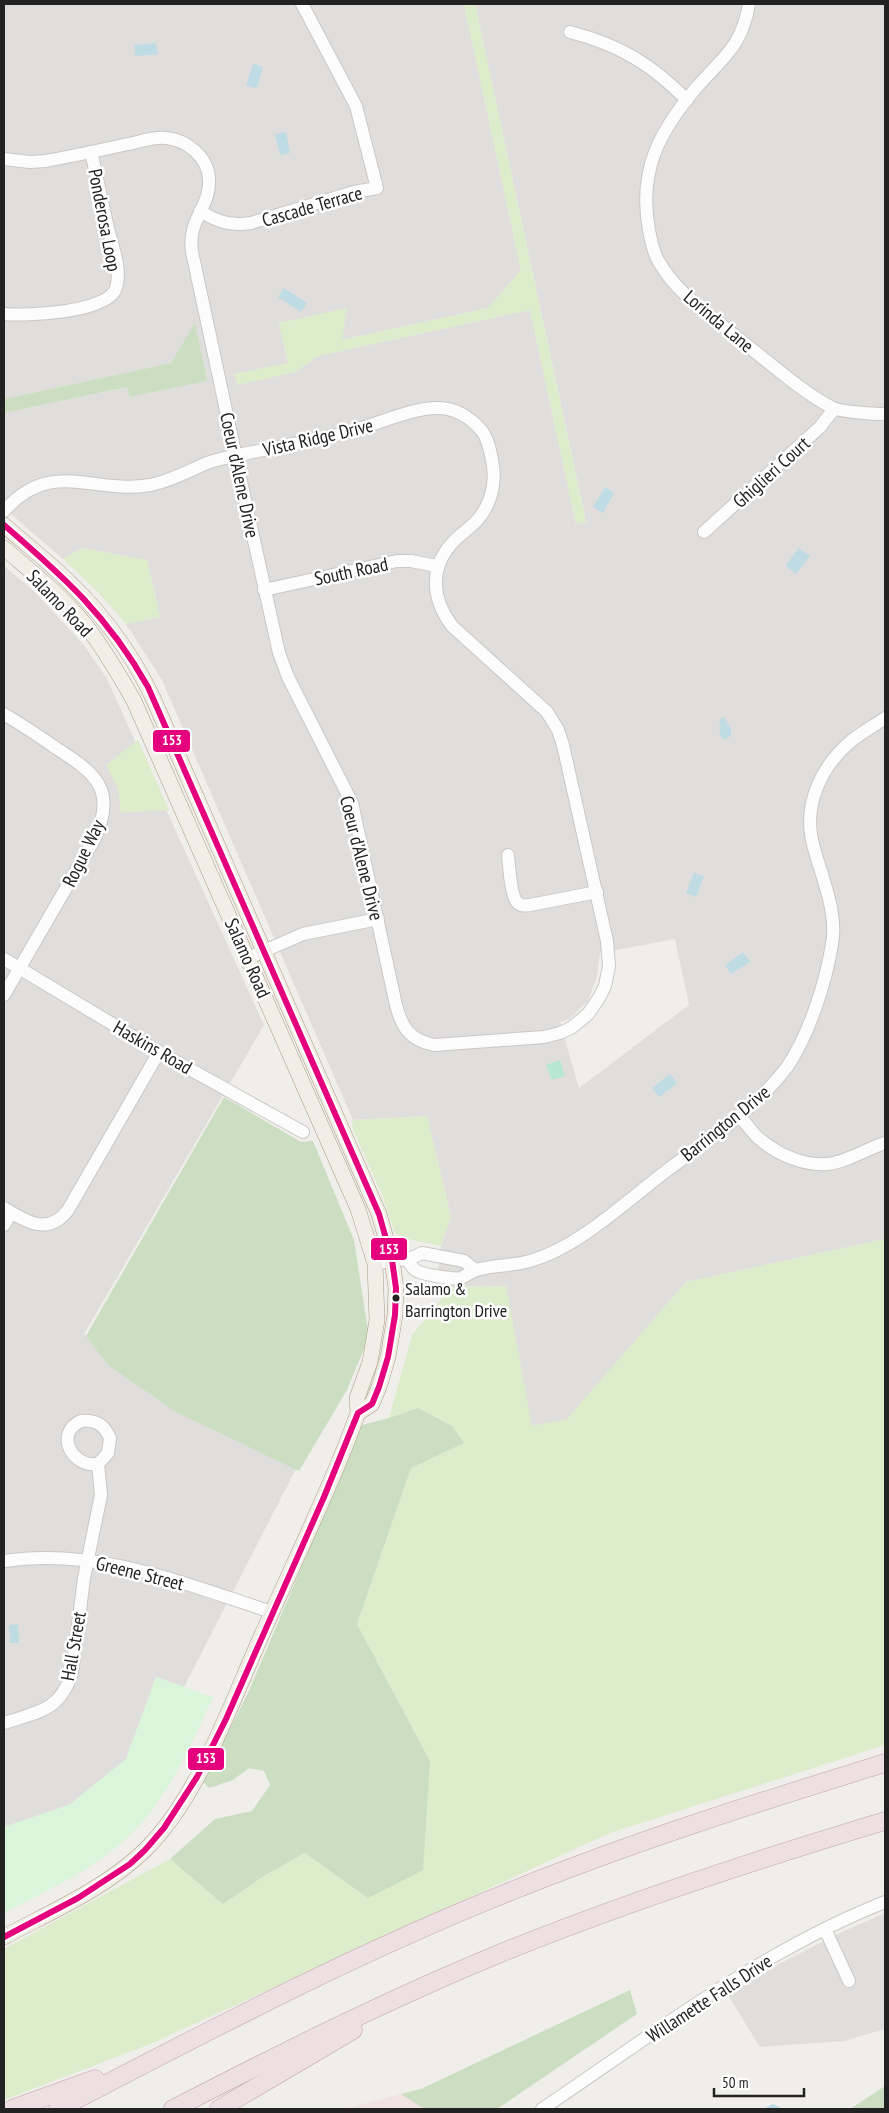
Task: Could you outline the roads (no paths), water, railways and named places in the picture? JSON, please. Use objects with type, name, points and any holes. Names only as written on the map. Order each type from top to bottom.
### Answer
[{"type":"highway","points":[[58,2109],[159,2056],[372,1952],[510,1892],[658,1835],[885,1763]]},
{"type":"highway","points":[[173,2109],[321,2034],[500,1954],[622,1907],[766,1857],[885,1821]]},
{"type":"highway","points":[[219,2109],[431,1984]]},
{"type":"highway","points":[[12,2109],[159,2056]]},
{"type":"main road","name":"Salamo Road","points":[[4,525],[55,568],[90,603],[137,666],[153,698],[400,1260],[395,1315],[388,1357],[372,1404],[358,1413]]},
{"type":"main road","name":"Salamo Road","points":[[4,548],[64,602],[83,623],[109,659],[134,701],[355,1203],[375,1264],[376,1320],[370,1362],[357,1398],[358,1413],[330,1484],[201,1769],[186,1796],[159,1833],[132,1861],[104,1882],[4,1936]]},
{"type":"street","name":"Cascade Terrace","points":[[200,211],[213,220],[236,225],[251,223],[354,192],[377,188],[356,106],[302,4]]},
{"type":"street","name":"Lorinda Lane","points":[[749,4],[746,21],[739,37],[727,56],[671,118],[652,158],[646,179],[646,216],[658,262],[695,305],[834,409],[885,414]]},
{"type":"street","points":[[570,32],[593,38],[640,60],[688,100]]},
{"type":"street","name":"Coeur d'Alene Drive","points":[[4,159],[30,162],[45,161],[165,137],[186,144],[203,161],[209,178],[206,200],[194,223],[190,240],[274,636],[288,677],[352,803],[398,1015],[409,1033],[421,1042],[434,1045],[544,1037],[560,1033],[581,1020],[594,1006],[605,986],[609,957],[567,755],[558,730],[540,705],[509,676],[491,664],[447,619],[442,610],[436,587],[437,566]]},
{"type":"street","name":"Ponderosa Loop","points":[[4,314],[52,313],[96,304],[104,302],[115,290],[117,280],[116,261],[91,152]]},
{"type":"street","name":"Vista Ridge Drive","points":[[4,511],[17,496],[42,484],[58,481],[134,487],[152,485],[170,480],[210,462],[235,455],[351,431],[420,411],[440,408],[462,414],[477,424],[484,434],[493,465],[494,483],[483,513],[474,524],[447,548],[437,566]]},
{"type":"street","name":"Ghiglieri Court","points":[[704,532],[820,427],[834,409]]},
{"type":"street","name":"South Road","points":[[264,590],[397,561],[411,561],[437,566]]},
{"type":"street","name":"Rogue Way","points":[[4,714],[90,772],[100,787],[104,808],[101,824],[95,838],[4,995]]},
{"type":"street","name":"Barrington Drive","points":[[400,1260],[417,1271],[459,1279],[475,1270],[516,1265],[548,1255],[568,1244],[739,1115],[776,1080],[797,1049],[812,1014],[831,952],[834,927],[830,904],[812,839],[811,808],[813,797],[825,769],[834,758],[851,740],[885,718]]},
{"type":"street","points":[[508,855],[513,892],[516,902],[520,905],[530,906],[597,892]]},
{"type":"street","points":[[248,958],[303,934],[378,919]]},
{"type":"street","name":"Haskins Road","points":[[4,960],[159,1052],[303,1132]]},
{"type":"street","points":[[4,1224],[7,1210],[41,1226],[51,1224],[62,1218],[159,1052]]},
{"type":"street","points":[[739,1115],[761,1141],[795,1159],[811,1163],[828,1164],[850,1158],[885,1144]]},
{"type":"street","points":[[375,1264],[400,1260],[422,1253],[464,1261],[475,1270]]},
{"type":"street","name":"Hall Street","points":[[4,1724],[50,1707],[68,1688],[72,1673],[87,1560],[101,1496],[98,1464]]},
{"type":"street","name":"Greene Street","points":[[4,1560],[49,1557],[87,1560],[152,1574],[272,1612]]},
{"type":"street","name":"Willamette Falls Drive","points":[[542,2109],[743,1974],[825,1929],[885,1902]]},
{"type":"street","points":[[825,1929],[849,1981]]},
{"type":"water","points":[[156,43],[158,54],[135,56],[134,45]]},
{"type":"water","points":[[253,64],[263,67],[257,88],[246,86]]},
{"type":"water","points":[[286,132],[290,153],[280,155],[275,134]]},
{"type":"water","points":[[284,288],[307,303],[301,312],[278,297]]},
{"type":"water","points":[[605,487],[614,493],[603,513],[593,507]]},
{"type":"water","points":[[799,548],[810,556],[796,574],[785,566]]},
{"type":"water","points":[[724,717],[731,729],[731,736],[725,739],[719,733],[721,729],[719,720]]},
{"type":"water","points":[[694,873],[704,876],[696,897],[686,893]]},
{"type":"water","points":[[743,952],[750,962],[731,974],[725,965]]},
{"type":"water","points":[[670,1074],[677,1083],[659,1097],[652,1088]]},
{"type":"water","points":[[18,1624],[19,1643],[10,1643],[9,1625]]},
{"type":"waterway","points":[[767,2109],[773,2106],[779,2109]]},
{"type":"place","name":"Salamo & Barrington Drive","points":[[396,1298]]}]
